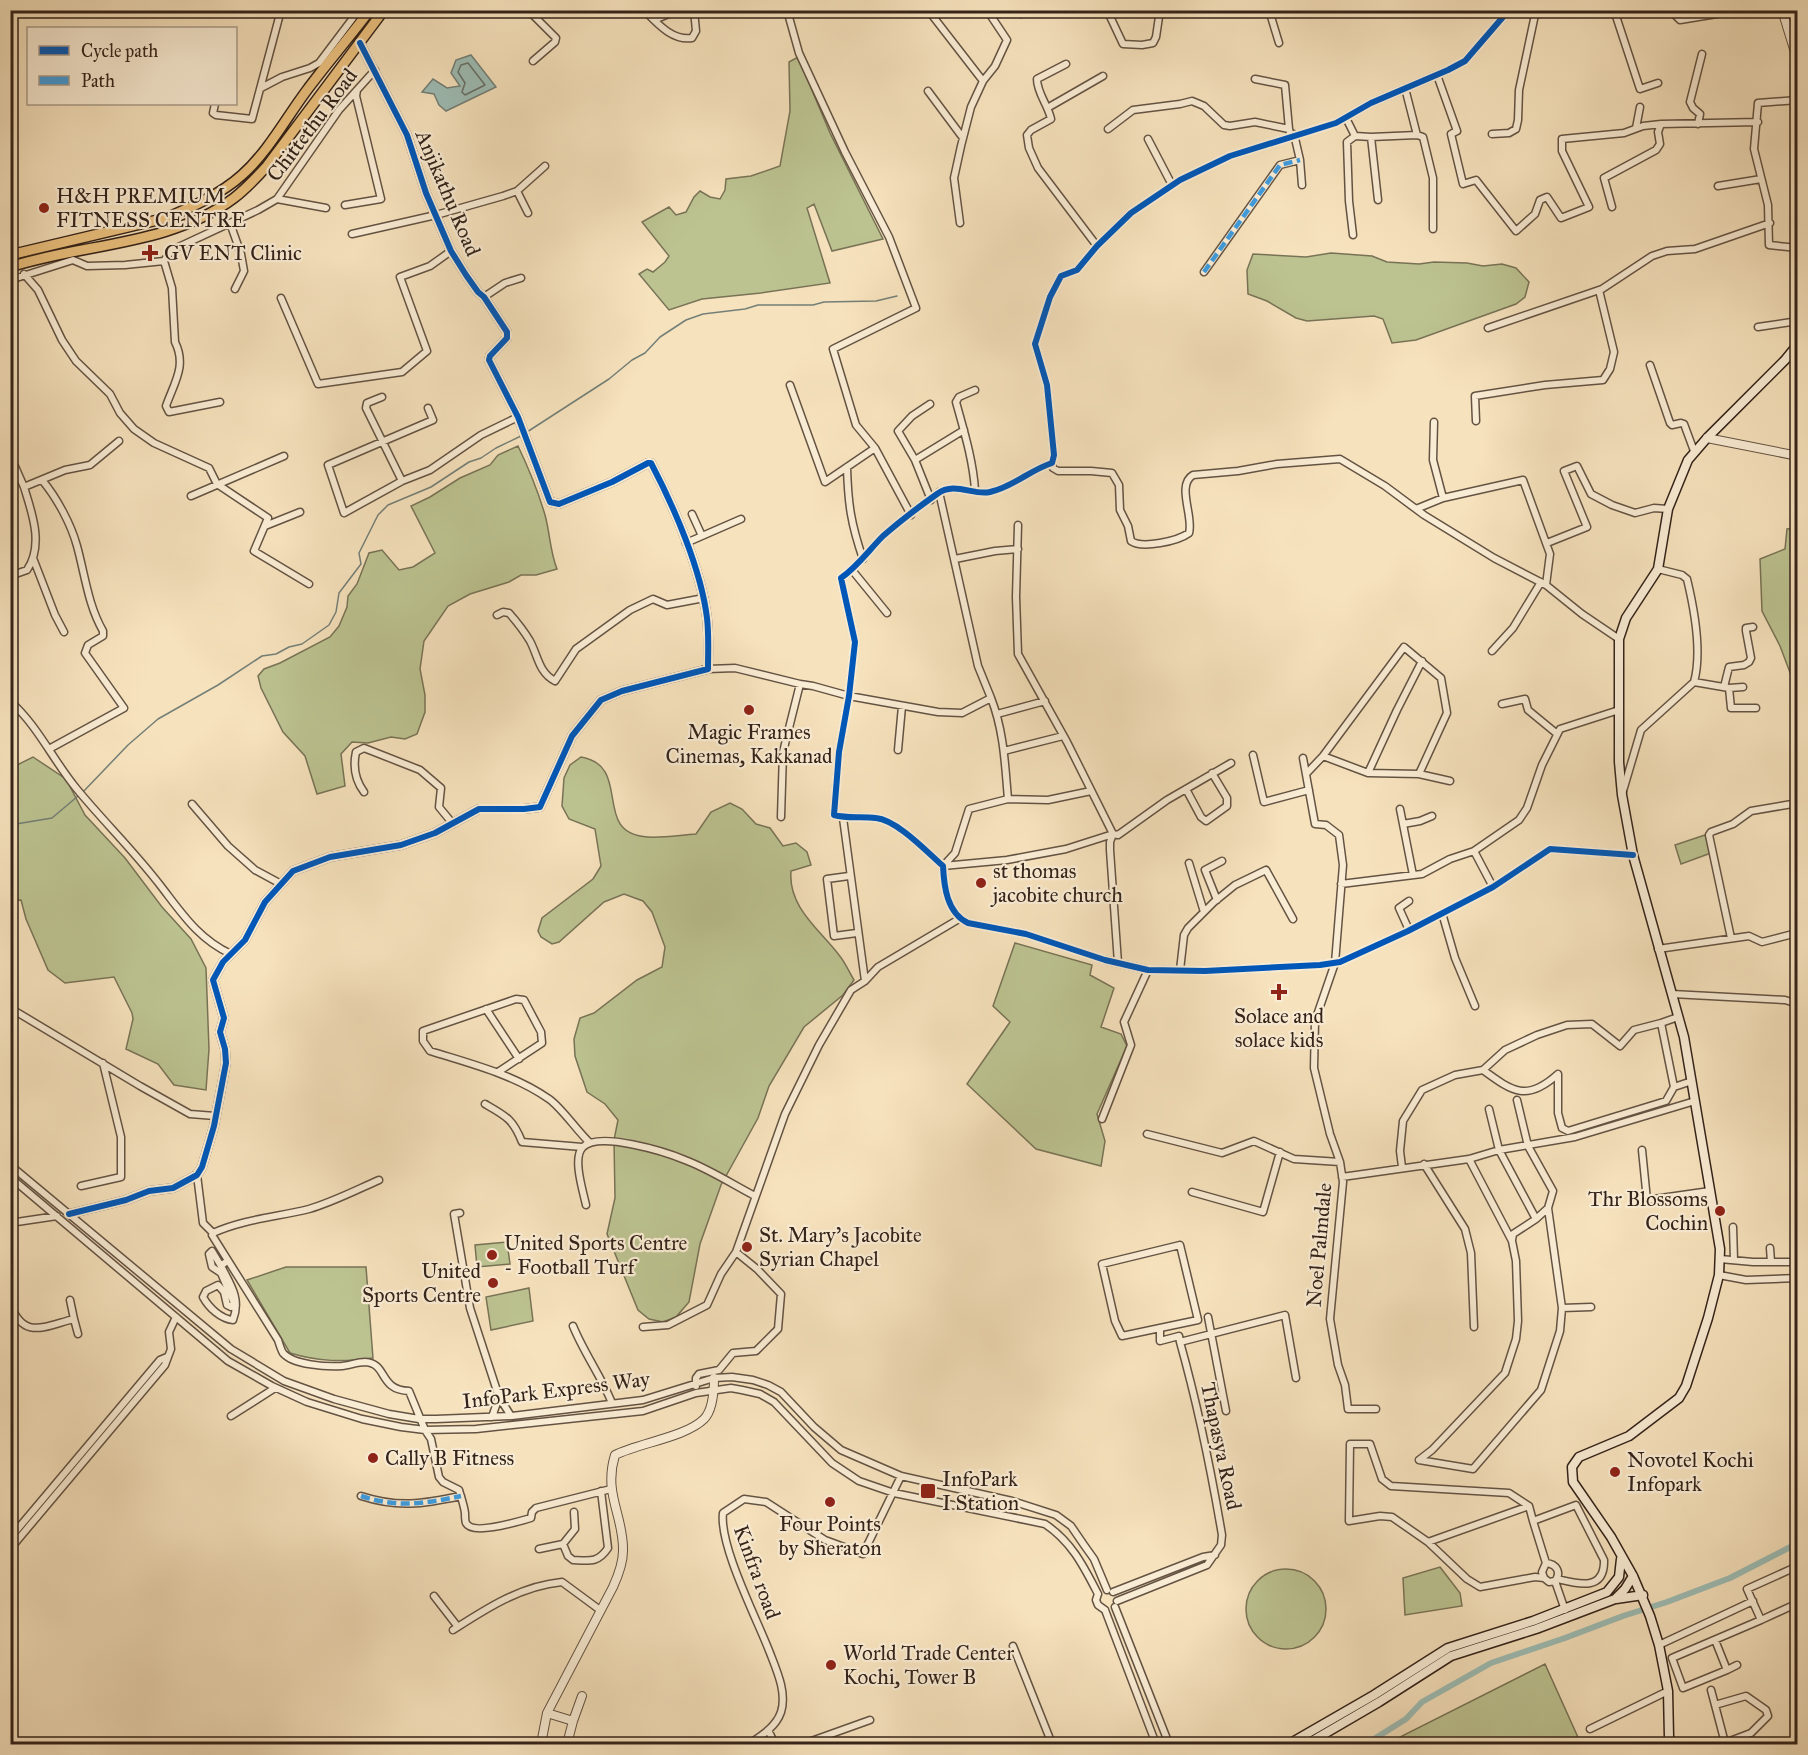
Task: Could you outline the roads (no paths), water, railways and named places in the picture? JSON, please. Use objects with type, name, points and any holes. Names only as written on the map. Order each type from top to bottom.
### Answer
[{"type":"main road","points":[[10,255],[166,218],[206,199],[243,174],[370,10]]},
{"type":"main road","points":[[10,267],[73,256],[171,230],[233,199],[267,166],[384,10]]},
{"type":"main road","points":[[70,242],[73,256]]},
{"type":"main road","points":[[1672,1744],[1669,1737],[1668,1691],[1659,1645],[1643,1596],[1611,1537],[1574,1482],[1572,1467],[1579,1457],[1636,1432],[1679,1398],[1686,1386],[1696,1357],[1719,1275],[1720,1259],[1692,1082],[1678,1017],[1633,855],[1622,795],[1619,762],[1619,639],[1626,618],[1658,569],[1668,509],[1688,460],[1694,451],[1785,360],[1797,344]]},
{"type":"main road","points":[[1306,1744],[1379,1702],[1442,1660],[1607,1592],[1619,1576],[1621,1556]]},
{"type":"main road","points":[[1615,1599],[1633,1576]]},
{"type":"main road","points":[[1289,1744],[1374,1695],[1437,1653],[1455,1645],[1536,1629],[1615,1599],[1643,1596]]},
{"type":"street","points":[[215,105],[214,114],[251,120],[281,10]]},
{"type":"street","points":[[261,88],[319,63],[359,10]]},
{"type":"street","points":[[528,10],[556,38],[555,42],[533,62]]},
{"type":"street","points":[[644,10],[677,37],[692,38],[696,27],[694,10]]},
{"type":"street","points":[[654,20],[678,10]]},
{"type":"street","points":[[787,10],[799,53],[844,152],[889,237],[916,308],[833,349],[856,424],[875,448],[911,515]]},
{"type":"street","points":[[928,10],[983,81]]},
{"type":"street","points":[[960,223],[954,178],[963,138],[971,108],[983,81],[995,66],[1007,40],[987,10]]},
{"type":"street","points":[[1107,10],[1123,44],[1132,45],[1153,43],[1160,10]]},
{"type":"street","points":[[1269,10],[1279,43]]},
{"type":"street","points":[[1509,10],[1465,61],[1362,107],[1336,123],[1230,156],[1172,185],[1131,213],[1097,246],[1077,270],[1061,276],[1050,297],[1035,344],[1047,385],[1054,455],[1052,463],[1053,468],[1058,471],[1112,473],[1119,484],[1120,510],[1128,526],[1131,541],[1140,544],[1164,542],[1189,533],[1191,525],[1185,485],[1189,477],[1277,464],[1340,459],[1494,558],[1543,584],[1619,639]]},
{"type":"street","points":[[1492,134],[1509,133],[1516,129],[1519,90],[1536,10]]},
{"type":"street","points":[[1614,10],[1640,88],[1658,83]]},
{"type":"street","points":[[1670,10],[1680,20],[1738,11]]},
{"type":"street","points":[[1782,10],[1797,62]]},
{"type":"street","name":"Anjikathu Road","points":[[360,43],[407,135],[426,193],[451,251],[507,332],[507,338],[489,360],[518,417],[552,504],[570,500],[650,462],[678,521],[704,598],[708,669]]},
{"type":"street","points":[[1698,124],[1700,114],[1690,102],[1702,54]]},
{"type":"street","points":[[1066,64],[1037,79],[1037,86],[1049,107],[1052,118],[1031,130],[1027,135],[1029,148],[1038,168],[1097,246]]},
{"type":"street","name":"Chittethu Road","points":[[164,261],[172,250],[277,199],[339,110],[375,70]]},
{"type":"street","points":[[1437,75],[1457,131],[1451,134],[1463,184],[1476,180],[1516,231],[1535,214],[1540,200],[1547,197],[1561,218],[1589,207],[1562,151],[1562,139],[1624,133],[1643,126],[1661,124],[1758,122]]},
{"type":"street","points":[[1049,107],[1103,76]]},
{"type":"street","points":[[1255,79],[1285,85],[1289,129],[1300,160],[1302,185]]},
{"type":"street","points":[[1404,88],[1417,135]]},
{"type":"street","points":[[345,205],[381,199],[356,96],[357,90]]},
{"type":"street","points":[[928,91],[963,138]]},
{"type":"street","points":[[1797,100],[1758,103],[1754,149],[1768,205],[1769,245],[1797,248]]},
{"type":"street","points":[[1108,129],[1133,110],[1192,101],[1204,106],[1224,125],[1255,122],[1289,129]]},
{"type":"street","points":[[1636,128],[1640,106]]},
{"type":"street","points":[[1346,118],[1355,136]]},
{"type":"street","points":[[1612,207],[1604,178],[1656,150],[1660,144],[1661,124]]},
{"type":"street","points":[[1353,235],[1349,201],[1347,142],[1355,136],[1417,135],[1423,137],[1433,178],[1433,229]]},
{"type":"street","points":[[1371,137],[1378,200]]},
{"type":"street","points":[[1148,139],[1172,185]]},
{"type":"street","points":[[1204,272],[1280,165],[1300,160]]},
{"type":"street","points":[[352,234],[436,216],[517,191],[545,166]]},
{"type":"street","points":[[1718,186],[1761,179]]},
{"type":"street","points":[[517,191],[528,213]]},
{"type":"street","points":[[277,199],[326,208]]},
{"type":"street","points":[[230,223],[241,254],[244,271],[235,289]]},
{"type":"street","points":[[1488,328],[1599,290],[1652,256],[1667,251],[1695,249],[1770,223]]},
{"type":"street","points":[[281,298],[318,384],[402,372],[427,351],[400,277],[430,266],[451,251]]},
{"type":"street","points":[[10,280],[73,256],[82,265],[87,266],[125,266],[164,261],[172,288],[175,342],[182,364],[166,406],[170,412],[220,402]]},
{"type":"street","points":[[24,274],[38,290],[62,340],[76,362],[110,394],[120,413],[134,429],[154,443],[209,468],[217,484],[268,518],[254,551],[309,584]]},
{"type":"street","points":[[484,297],[505,283],[520,279]]},
{"type":"street","points":[[1476,421],[1474,396],[1545,385],[1603,380],[1610,369],[1614,352],[1599,290]]},
{"type":"street","points":[[1758,327],[1797,321]]},
{"type":"street","points":[[1650,365],[1670,423],[1672,425],[1684,424],[1694,451]]},
{"type":"street","points":[[790,385],[825,482],[875,448]]},
{"type":"street","points":[[975,390],[960,397],[956,402],[974,474],[975,490]]},
{"type":"street","points":[[382,397],[366,405],[402,481]]},
{"type":"street","points":[[930,404],[912,416],[898,431],[915,460],[931,500]]},
{"type":"street","points":[[428,408],[433,420],[328,465],[344,513],[402,481],[430,470],[481,435],[518,417]]},
{"type":"street","points":[[1434,422],[1433,460],[1443,498]]},
{"type":"street","points":[[915,460],[964,430]]},
{"type":"street","points":[[1707,438],[1797,456]]},
{"type":"street","points":[[24,487],[65,470],[90,465],[118,441]]},
{"type":"street","points":[[10,455],[24,487],[35,525],[32,558],[27,570],[10,576]]},
{"type":"street","points":[[191,496],[284,456]]},
{"type":"street","points":[[1052,463],[1037,468],[1017,482],[988,493],[959,487],[939,492],[884,536],[852,570],[841,578],[855,642],[849,696],[839,752],[834,815],[843,818],[878,818],[893,824],[943,866],[1007,860],[1066,849],[1113,834],[1118,835],[1186,789],[1231,763]]},
{"type":"street","points":[[1547,543],[1587,527],[1564,471],[1577,466],[1591,494],[1612,505],[1635,513],[1654,508],[1668,509]]},
{"type":"street","points":[[847,467],[852,527],[863,559]]},
{"type":"street","points":[[42,480],[71,528],[91,602],[103,631],[103,636],[88,645],[85,653],[124,708],[49,749]]},
{"type":"street","points":[[1416,509],[1443,498],[1523,480],[1550,554],[1543,584],[1513,628],[1492,651]]},
{"type":"street","points":[[939,492],[978,666],[997,714],[1004,751],[1008,799]]},
{"type":"street","points":[[265,526],[300,512]]},
{"type":"street","points":[[692,514],[702,536]]},
{"type":"street","points":[[686,543],[741,519]]},
{"type":"street","points":[[1018,525],[1016,597],[1018,654],[1045,701],[1113,834],[1110,850],[1118,963]]},
{"type":"street","points":[[955,559],[1018,549]]},
{"type":"street","points":[[32,558],[64,632]]},
{"type":"street","points":[[1622,795],[1641,730],[1694,682],[1696,673],[1697,651],[1687,579],[1682,575],[1658,569]]},
{"type":"street","points":[[852,570],[887,613]]},
{"type":"street","points":[[497,615],[503,612],[509,613],[530,642],[547,677],[555,681],[576,649],[630,610],[653,599],[667,605],[704,598]]},
{"type":"street","points":[[1753,627],[1746,628],[1749,662],[1729,667],[1727,687],[1731,708],[1756,708]]},
{"type":"street","points":[[1306,774],[1323,756],[1404,647],[1441,678],[1447,713],[1419,774]]},
{"type":"street","points":[[1368,773],[1422,662]]},
{"type":"street","points":[[69,1214],[126,1200],[149,1191],[173,1188],[197,1175],[202,1167],[214,1126],[226,1063],[220,1032],[224,1018],[213,981],[223,962],[245,940],[265,902],[293,871],[322,858],[401,845],[435,833],[479,809],[540,807],[572,736],[601,700],[622,691],[708,669],[735,668],[849,696],[938,712],[962,713],[991,698]]},
{"type":"street","points":[[1694,682],[1743,687]]},
{"type":"street","points":[[781,817],[783,752],[800,684]]},
{"type":"street","points":[[1502,704],[1526,699],[1528,710],[1556,733]]},
{"type":"street","points":[[10,701],[23,712],[77,789],[160,885],[191,925],[207,940],[231,954]]},
{"type":"street","points":[[997,714],[1045,701]]},
{"type":"street","points":[[897,750],[902,706]]},
{"type":"street","points":[[1341,884],[1422,874],[1450,859],[1474,851],[1519,820],[1527,808],[1556,733],[1563,727],[1619,710]]},
{"type":"street","points":[[1004,751],[1063,736]]},
{"type":"street","points":[[364,792],[358,785],[355,775],[355,758],[356,752],[364,748],[420,770],[441,788],[439,807],[453,824]]},
{"type":"street","points":[[1253,755],[1264,802],[1309,790],[1303,758]]},
{"type":"street","points":[[1323,756],[1368,773],[1419,774],[1450,781]]},
{"type":"street","points":[[1186,789],[1201,817],[1206,821],[1227,806],[1227,798],[1212,773]]},
{"type":"street","name":"Noel Palmdale","points":[[1309,790],[1315,824],[1326,825],[1339,835],[1343,864],[1335,963],[1315,1021],[1314,1068],[1342,1177],[1341,1214],[1330,1319],[1348,1409],[1376,1409]]},
{"type":"street","points":[[1091,791],[1048,801],[1008,799],[969,809],[955,853],[943,866],[944,884],[953,912],[959,919],[968,923],[1026,934],[1148,970],[1320,965],[1335,963],[1410,930],[1493,887],[1550,849],[1633,855]]},
{"type":"street","points":[[1731,938],[1709,835],[1711,832],[1733,824],[1750,811],[1797,803]]},
{"type":"street","points":[[192,804],[237,854],[255,870],[281,884]]},
{"type":"street","points":[[1400,809],[1413,875]]},
{"type":"street","points":[[1403,824],[1432,816]]},
{"type":"street","points":[[843,818],[849,876],[865,981]]},
{"type":"street","points":[[1474,851],[1493,887]]},
{"type":"street","points":[[1217,900],[1205,870],[1222,861]]},
{"type":"street","points":[[1189,863],[1204,912]]},
{"type":"street","points":[[1180,970],[1184,935],[1188,928],[1235,885],[1266,870],[1293,919]]},
{"type":"street","points":[[849,876],[827,879],[834,936],[857,933]]},
{"type":"street","points":[[1409,901],[1399,908],[1410,930]]},
{"type":"street","points":[[1442,913],[1455,958],[1475,1006]]},
{"type":"street","points":[[642,1327],[668,1325],[707,1305],[721,1274],[736,1252],[785,1114],[819,1045],[851,990],[865,981],[878,967],[959,919]]},
{"type":"street","points":[[1658,949],[1749,936],[1762,942],[1797,935]]},
{"type":"street","points":[[1102,1119],[1131,1045],[1124,1022],[1148,970]]},
{"type":"street","points":[[1672,994],[1785,1000],[1797,1004]]},
{"type":"street","points":[[498,1072],[542,1044],[541,1032],[524,1000],[516,999],[423,1032],[423,1041],[430,1051],[509,1076],[551,1100],[575,1130],[590,1143]]},
{"type":"street","points":[[10,1008],[190,1113],[215,1116]]},
{"type":"street","points":[[486,1009],[519,1059]]},
{"type":"street","points":[[1402,1167],[1400,1151],[1403,1121],[1422,1090],[1455,1075],[1483,1070],[1504,1050],[1567,1025],[1592,1024],[1620,1046],[1634,1030],[1678,1017]]},
{"type":"street","points":[[1661,1023],[1674,1088]]},
{"type":"street","points":[[81,1186],[121,1178],[121,1137],[103,1063]]},
{"type":"street","points":[[1483,1070],[1508,1088],[1527,1093],[1545,1085],[1558,1074],[1558,1113],[1562,1128],[1568,1131],[1666,1101],[1674,1088],[1692,1082]]},
{"type":"street","points":[[1469,1159],[1512,1241],[1516,1261],[1518,1321],[1516,1339],[1505,1373],[1432,1450],[1419,1460],[1473,1469],[1541,1390],[1560,1331],[1562,1308],[1548,1208],[1553,1191],[1528,1146],[1517,1100]]},
{"type":"street","points":[[1342,1177],[1469,1159],[1499,1150],[1575,1137],[1695,1101]]},
{"type":"street","points":[[485,1104],[507,1116],[516,1125],[522,1142],[582,1147],[593,1141],[626,1142],[686,1160],[755,1196]]},
{"type":"street","points":[[1489,1109],[1499,1150],[1536,1219]]},
{"type":"street","points":[[1147,1134],[1222,1153],[1254,1141],[1294,1159],[1340,1162]]},
{"type":"street","points":[[582,1147],[577,1158],[586,1205]]},
{"type":"street","points":[[1642,1150],[1647,1200],[1710,1191]]},
{"type":"street","points":[[1192,1192],[1263,1212],[1280,1152]]},
{"type":"street","points":[[1424,1164],[1465,1229],[1471,1253],[1474,1327]]},
{"type":"street","name":"InfoPark Express Way","points":[[10,1165],[231,1349],[284,1381],[334,1399],[388,1414],[419,1419],[511,1416],[643,1400],[714,1378],[732,1377],[753,1380],[781,1392],[836,1447],[901,1476],[1012,1501],[1056,1515],[1071,1526],[1094,1559],[1110,1591]]},
{"type":"street","points":[[197,1175],[203,1223],[213,1233],[227,1261],[278,1340],[283,1353],[297,1361],[324,1365],[343,1366],[366,1362],[373,1364],[381,1370],[388,1384],[399,1391],[409,1391],[419,1419],[433,1444],[439,1477],[443,1482],[459,1490],[466,1523],[475,1529],[505,1525],[531,1518],[536,1508],[610,1489]]},
{"type":"street","name":"InfoPark Express Way","points":[[10,1177],[228,1361],[275,1388],[307,1402],[362,1419],[425,1430],[476,1429],[643,1411],[696,1393],[730,1388],[760,1394],[774,1402],[832,1463],[859,1480],[894,1492],[1045,1524],[1057,1532],[1073,1549],[1098,1594]]},
{"type":"street","points":[[213,1233],[233,1224],[310,1208],[379,1180]]},
{"type":"street","points":[[1512,1241],[1513,1234],[1548,1208]]},
{"type":"street","points":[[460,1213],[454,1214],[471,1308],[499,1397],[511,1416]]},
{"type":"street","points":[[10,1223],[57,1216]]},
{"type":"street","points":[[1733,1227],[1734,1260]]},
{"type":"street","points":[[1180,1245],[1198,1320],[1160,1328],[1122,1336],[1115,1321],[1102,1264],[1180,1245]]},
{"type":"street","points":[[1770,1248],[1770,1262]]},
{"type":"street","points":[[212,1251],[221,1266],[236,1296],[237,1303],[233,1320],[228,1320],[208,1306],[204,1298],[206,1291],[218,1285],[224,1292],[227,1305],[231,1306],[234,1303],[221,1273],[212,1267],[209,1254],[212,1251]]},
{"type":"street","points":[[696,1393],[696,1378],[699,1374],[723,1368],[733,1353],[756,1351],[778,1329],[780,1294],[758,1269],[736,1252]]},
{"type":"street","points":[[1720,1259],[1797,1262]]},
{"type":"street","points":[[221,1266],[227,1261]]},
{"type":"street","points":[[1719,1275],[1746,1280],[1797,1278]]},
{"type":"street","points":[[70,1300],[78,1334]]},
{"type":"street","points":[[10,1303],[17,1319],[22,1325],[31,1329],[74,1319]]},
{"type":"street","points":[[1562,1308],[1591,1307]]},
{"type":"street","points":[[1160,1328],[1160,1341],[1179,1336],[1180,1342],[1285,1315],[1296,1378]]},
{"type":"street","points":[[10,1549],[165,1365],[171,1349],[170,1327],[176,1317]]},
{"type":"street","points":[[1208,1317],[1226,1411]]},
{"type":"street","points":[[573,1326],[583,1350],[604,1384],[612,1403]]},
{"type":"street","name":"Thapasya Road","points":[[1180,1342],[1192,1383],[1222,1535],[1221,1545],[1215,1555]]},
{"type":"street","points":[[10,1538],[160,1360],[167,1357]]},
{"type":"street","points":[[541,1744],[547,1713],[618,1578],[623,1550],[610,1489],[610,1469],[615,1455],[685,1430],[705,1419],[714,1390],[714,1378]]},
{"type":"street","points":[[231,1416],[275,1388]]},
{"type":"street","points":[[492,1417],[499,1397]]},
{"type":"street","points":[[1533,1521],[1576,1505],[1604,1560],[1604,1567],[1592,1583],[1578,1585],[1556,1580],[1549,1582],[1544,1578],[1542,1572],[1546,1563],[1533,1521],[1529,1506],[1509,1493],[1391,1486],[1382,1479],[1370,1444],[1350,1444],[1348,1521],[1380,1516],[1392,1517],[1428,1542],[1467,1580],[1480,1587],[1519,1579],[1544,1578]]},
{"type":"street","points":[[894,1492],[901,1476]]},
{"type":"street","points":[[563,1544],[568,1556],[573,1560],[597,1560],[602,1557],[608,1548],[601,1491]]},
{"type":"street","name":"Kinfra road","points":[[768,1730],[774,1726],[781,1711],[782,1691],[775,1666],[721,1526],[723,1513],[744,1499],[766,1502],[825,1539],[863,1554],[894,1492]]},
{"type":"street","points":[[361,1497],[403,1505],[428,1503],[461,1496]]},
{"type":"street","points":[[1428,1542],[1529,1506]]},
{"type":"street","points":[[539,1549],[563,1544],[575,1529],[574,1512]]},
{"type":"street","points":[[1156,1744],[1105,1611],[1097,1603],[1098,1594],[1203,1557],[1215,1555]]},
{"type":"street","points":[[1105,1611],[1110,1610],[1116,1604],[1207,1565],[1215,1555]]},
{"type":"street","points":[[1546,1563],[1553,1564],[1556,1568],[1556,1580],[1565,1610]]},
{"type":"street","points":[[1761,1620],[1747,1589],[1797,1566]]},
{"type":"street","points":[[434,1596],[456,1629],[485,1609],[528,1588],[562,1582],[600,1610]]},
{"type":"street","points":[[1110,1591],[1169,1744]]},
{"type":"street","points":[[1659,1645],[1753,1601]]},
{"type":"street","points":[[1737,1665],[1683,1688],[1672,1658],[1797,1603]]},
{"type":"street","points":[[1715,1640],[1727,1670]]},
{"type":"street","points":[[1013,1646],[1052,1744]]},
{"type":"street","points":[[1711,1690],[1724,1744],[1751,1733],[1768,1716],[1766,1710],[1746,1696],[1715,1705]]},
{"type":"street","points":[[1590,1729],[1668,1691]]},
{"type":"street","points":[[567,1744],[582,1696]]},
{"type":"street","points":[[547,1713],[573,1721]]},
{"type":"street","points":[[803,1744],[870,1720]]},
{"type":"street","points":[[749,1744],[768,1730],[775,1744]]},
{"type":"water","points":[[471,55],[496,87],[446,111],[439,105],[434,94],[422,92],[433,79],[447,88],[460,86],[451,73],[456,60]]},
{"type":"waterway","points":[[527,432],[609,379],[632,360],[645,353],[660,337],[686,320],[703,314],[745,309],[758,305],[813,305],[824,302],[876,301],[897,296]]},
{"type":"waterway","points":[[82,793],[128,745],[158,719],[218,685],[262,656],[276,654],[289,647],[302,644],[329,625],[336,612],[339,593],[361,564],[359,553],[378,515],[388,505],[431,487],[469,462],[523,435]]},
{"type":"waterway","points":[[10,825],[52,818],[78,796]]},
{"type":"waterway","points":[[1366,1744],[1406,1719],[1422,1702],[1491,1663],[1730,1578],[1798,1543]]},
{"type":"place","name":"H&H PREMIUM FITNESS CENTRE","points":[[44,208]]},
{"type":"place","name":"GV ENT Clinic","points":[[150,253]]},
{"type":"place","name":"Magic Frames Cinemas, Kakkanad","points":[[749,710]]},
{"type":"place","name":"st thomas jacobite church","points":[[981,883]]},
{"type":"place","name":"Solace and solace kids","points":[[1279,992]]},
{"type":"place","name":"Thr Blossoms Cochin","points":[[1720,1211]]},
{"type":"place","name":"St. Mary's Jacobite Syrian Chapel","points":[[747,1247]]},
{"type":"place","name":"United Sports Centre - Football Turf","points":[[492,1255]]},
{"type":"place","name":"United Sports Centre","points":[[493,1283]]},
{"type":"place","name":"Cally B Fitness","points":[[373,1458]]},
{"type":"place","name":"Novotel Kochi Infopark","points":[[1615,1472]]},
{"type":"place","name":"InfoPark I Station","points":[[928,1491]]},
{"type":"place","name":"Four Points by Sheraton","points":[[830,1502]]},
{"type":"place","name":"World Trade Center Kochi, Tower B","points":[[831,1665]]}]
